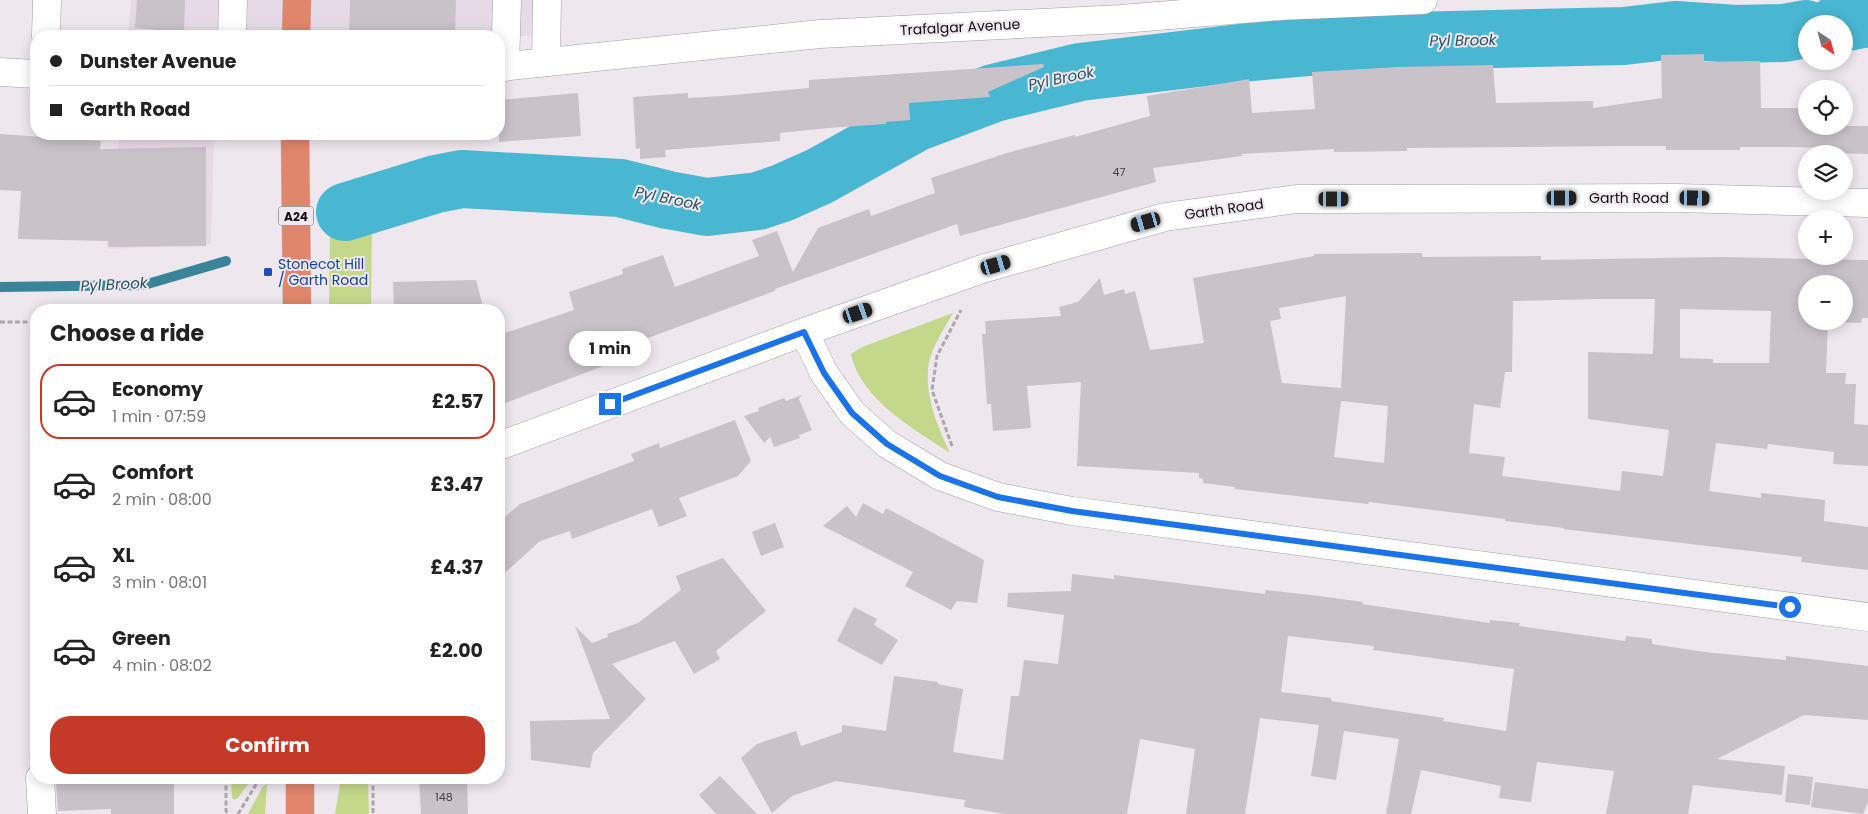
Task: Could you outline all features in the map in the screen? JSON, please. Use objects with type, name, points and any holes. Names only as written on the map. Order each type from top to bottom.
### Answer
[{"type":"highway","points":[[296,30],[297,0]]},
{"type":"highway","name":"A24","points":[[295,140],[297,304]]},
{"type":"highway","points":[[300,784],[300,814]]},
{"type":"street","points":[[46,30],[47,0]]},
{"type":"street","points":[[232,30],[233,0]]},
{"type":"street","points":[[505,30],[507,0]]},
{"type":"street","points":[[546,0],[546,62]]},
{"type":"street","name":"Trafalgar Avenue","points":[[505,67],[820,34],[1121,19],[1280,6],[1423,0]]},
{"type":"street","points":[[0,72],[30,74]]},
{"type":"street","name":"Garth Road","points":[[505,444],[804,332],[982,269],[1165,217],[1296,199],[1676,198],[1868,202]]},
{"type":"street","points":[[804,332],[824,373],[852,413],[887,444],[940,476],[998,497],[1072,511],[1868,617]]},
{"type":"street","points":[[40,784],[42,814]]},
{"type":"path","points":[[969,487],[944,426],[932,390],[937,356],[982,269]]},
{"type":"path","points":[[0,322],[30,322]]},
{"type":"path","points":[[226,784],[226,811],[228,814]]},
{"type":"path","points":[[238,814],[256,784]]},
{"type":"path","points":[[372,784],[374,814]]},
{"type":"shaded area","points":[[131,0],[537,0],[537,35],[505,38],[505,30],[128,30]]},
{"type":"shaded area","points":[[118,140],[214,140],[211,244],[108,249]]},
{"type":"green space","points":[[372,223],[371,304],[329,304],[330,230]]},
{"type":"green space","points":[[953,313],[934,348],[928,370],[931,403],[950,453],[905,423],[877,399],[865,385],[856,370],[851,354],[862,347]]},
{"type":"green space","points":[[231,784],[248,784],[238,798],[234,800],[232,798]]},
{"type":"green space","points":[[267,784],[265,814],[248,814],[263,786]]},
{"type":"green space","points":[[340,784],[368,784],[369,814],[335,814]]},
{"type":"building","points":[[137,0],[185,0],[184,30],[135,28]]},
{"type":"building","points":[[350,0],[456,0],[455,30],[349,30]]},
{"type":"building","points":[[1704,54],[1704,62],[1760,61],[1761,108],[1798,108],[1798,135],[1853,135],[1853,126],[1868,126],[1868,154],[1853,154],[1853,145],[1740,147],[1740,150],[1666,150],[1666,146],[1407,148],[1407,151],[1334,152],[1334,149],[1241,154],[1242,156],[1153,168],[1156,182],[960,236],[957,224],[775,289],[775,291],[640,341],[643,351],[505,403],[505,333],[574,310],[569,292],[623,274],[622,269],[663,255],[675,287],[759,256],[752,240],[777,231],[793,272],[818,228],[869,209],[871,216],[935,193],[931,178],[1007,153],[1075,135],[1075,137],[1150,116],[1147,96],[1249,79],[1252,113],[1315,109],[1312,72],[1398,67],[1493,65],[1496,103],[1593,101],[1593,108],[1662,98],[1661,55]]},
{"type":"building","points":[[1043,64],[1044,67],[988,92],[990,97],[909,103],[910,120],[886,122],[886,124],[780,133],[780,141],[665,150],[666,157],[640,159],[640,148],[636,149],[633,97],[688,93],[688,98],[722,96],[809,88],[809,80]]},
{"type":"building","points":[[578,93],[581,136],[499,142],[499,140],[505,140],[505,99]]},
{"type":"building","points":[[0,134],[30,136],[30,140],[101,141],[100,149],[206,147],[206,246],[108,247],[108,241],[18,239],[21,191],[0,190]]},
{"type":"building","points":[[1422,253],[1422,257],[1541,256],[1541,260],[1720,257],[1798,259],[1798,265],[1853,265],[1853,260],[1868,260],[1868,318],[1862,318],[1861,323],[1853,323],[1853,275],[1798,275],[1798,330],[1828,330],[1826,373],[1846,373],[1845,384],[1856,384],[1854,424],[1868,425],[1868,466],[1833,464],[1834,452],[1768,444],[1767,449],[1716,443],[1709,491],[1761,498],[1761,493],[1825,500],[1824,521],[1868,527],[1868,570],[1801,562],[1802,557],[1563,529],[1505,521],[1505,519],[1369,502],[1368,504],[1235,489],[1235,487],[1203,483],[1203,479],[1199,478],[1199,473],[1077,466],[1081,382],[1027,386],[1031,428],[993,431],[991,404],[987,404],[982,334],[986,334],[985,321],[1061,316],[1059,307],[1078,302],[1100,278],[1104,295],[1124,289],[1125,294],[1135,291],[1150,350],[1204,343],[1193,278],[1314,256],[1314,254]],"holes":[[[1346,296],[1341,388],[1282,383],[1270,321],[1281,319],[1279,308]],[[1655,299],[1653,354],[1588,352],[1588,419],[1669,430],[1663,476],[1622,471],[1620,491],[1502,476],[1505,457],[1469,453],[1474,404],[1500,408],[1505,372],[1512,372],[1513,301]],[[1680,309],[1771,311],[1769,363],[1713,363],[1713,359],[1680,358]],[[1341,401],[1388,406],[1384,463],[1334,457]]]},
{"type":"building","points":[[476,280],[482,304],[394,304],[393,282]]},
{"type":"building","points":[[802,395],[799,399],[812,430],[799,435],[800,438],[774,447],[770,437],[764,443],[744,416],[759,411],[758,408],[784,398],[786,401]]},
{"type":"building","points":[[735,420],[751,461],[738,476],[679,498],[687,516],[659,527],[652,509],[572,539],[570,531],[540,541],[505,573],[505,517],[520,504],[634,461],[631,454],[659,443],[660,448]]},
{"type":"building","points":[[863,503],[883,514],[886,508],[984,560],[977,603],[957,601],[951,610],[905,586],[913,572],[823,526],[847,506],[856,517]]},
{"type":"building","points":[[775,523],[784,547],[761,556],[752,532]]},
{"type":"building","points":[[723,558],[766,611],[716,651],[720,659],[694,674],[675,641],[612,664],[646,699],[593,753],[590,768],[531,760],[530,721],[610,719],[575,626],[592,643],[608,637],[607,634],[638,623],[681,590],[676,576]]},
{"type":"building","points":[[1072,574],[1114,579],[1114,575],[1265,594],[1265,590],[1319,596],[1490,623],[1490,620],[1520,623],[1519,626],[1625,641],[1626,636],[1652,639],[1652,644],[1705,652],[1786,660],[1786,656],[1868,666],[1868,720],[1804,715],[1717,759],[1785,766],[1782,795],[1693,785],[1688,814],[1606,814],[1614,771],[1537,762],[1531,802],[1499,798],[1501,786],[1421,770],[1411,814],[1386,814],[1399,739],[1344,731],[1336,780],[1311,776],[1319,725],[1260,718],[1245,814],[1186,814],[1195,749],[1140,739],[1127,814],[1005,814],[964,807],[965,800],[836,781],[792,796],[772,813],[741,758],[757,744],[796,731],[801,746],[842,732],[842,725],[886,731],[894,676],[938,682],[938,684],[963,689],[953,752],[1003,760],[1011,696],[1019,696],[1024,660],[1058,664],[1064,615],[1007,607],[1008,593],[1071,591]],"holes":[[[1288,636],[1374,646],[1373,650],[1514,669],[1506,731],[1443,721],[1444,718],[1331,701],[1331,698],[1281,692]]]},
{"type":"building","points":[[854,607],[877,619],[874,625],[898,640],[882,665],[837,641]]},
{"type":"building","points":[[1788,774],[1813,777],[1810,805],[1785,802]]},
{"type":"building","points":[[720,776],[757,814],[716,814],[699,795]]},
{"type":"building","points":[[1815,782],[1868,789],[1868,802],[1863,814],[1811,807]]},
{"type":"building","points":[[56,784],[174,784],[174,814],[111,814],[111,809],[58,811]]},
{"type":"building","points":[[419,784],[467,784],[468,814],[421,814]]},
{"type":"waterway","name":"Pyl Brook","points":[[1853,21],[1868,18]]},
{"type":"waterway","name":"Pyl Brook","points":[[345,212],[436,184],[462,179],[620,188],[707,207],[758,201],[782,193],[820,176],[917,122],[994,93],[1080,72],[1240,53],[1364,42],[1624,36],[1675,30],[1736,34],[1784,33],[1798,30]]},
{"type":"waterway","name":"Pyl Brook","points":[[0,287],[144,285],[226,261]]},
{"type":"place","name":"Stonecot Hill / Garth Road","points":[[268,272]]},
{"type":"route","points":[[610,404],[804,332],[824,373],[852,413],[887,444],[940,476],[998,497],[1072,511],[1790,607]]}]
